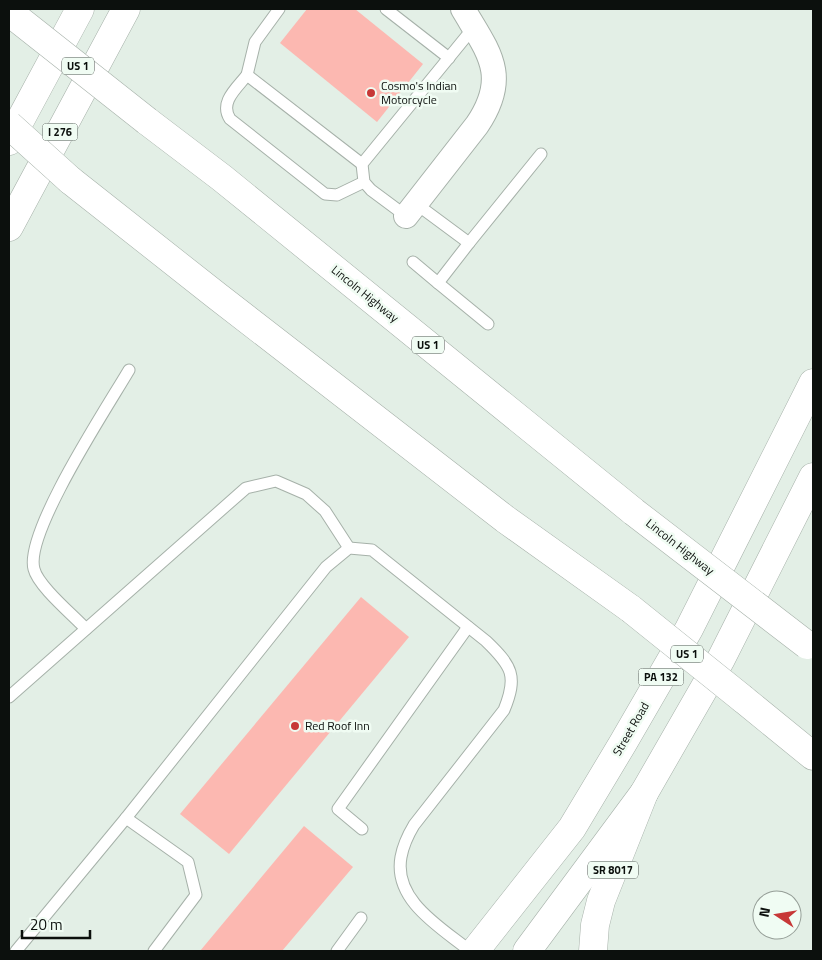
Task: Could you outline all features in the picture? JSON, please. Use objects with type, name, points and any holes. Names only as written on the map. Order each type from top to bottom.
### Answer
[{"type":"main road","points":[[70,180],[9,142],[80,9]]},
{"type":"main road","name":"I 276","points":[[9,227],[126,9]]},
{"type":"main road","name":"Lincoln Highway","points":[[9,12],[222,178],[634,512],[811,648]]},
{"type":"main road","points":[[9,134],[30,100]]},
{"type":"main road","name":"US 1","points":[[9,125],[70,180],[99,203],[505,519],[631,609],[813,756]]},
{"type":"main road","name":"Street Road","points":[[475,951],[572,828],[623,744],[689,629],[813,383]]},
{"type":"main road","points":[[527,951],[644,793],[721,659],[813,477]]},
{"type":"main road","name":"SR 8017","points":[[593,951],[595,925],[601,901],[644,793]]},
{"type":"street","points":[[411,209],[477,125],[485,113],[491,98],[494,85],[491,57],[468,18]]},
{"type":"lane","points":[[279,9],[256,42],[247,75],[226,102],[226,114],[325,194],[337,196],[364,182]]},
{"type":"lane","points":[[386,9],[449,58]]},
{"type":"lane","points":[[468,18],[449,58],[362,164],[364,182],[372,190],[411,209],[469,243]]},
{"type":"lane","points":[[247,75],[362,164]]},
{"type":"lane","points":[[438,283],[542,154]]},
{"type":"lane","points":[[413,262],[488,324]]},
{"type":"lane","points":[[86,629],[42,584],[34,568],[34,548],[49,509],[77,457],[129,370]]},
{"type":"lane","points":[[9,697],[246,488],[276,482],[306,494],[325,511],[349,548]]},
{"type":"lane","points":[[16,951],[126,818],[326,567],[349,548],[372,550],[468,626],[499,653],[508,665],[513,679],[510,696],[504,710],[414,825],[405,841],[400,858],[401,877],[407,894],[418,909],[470,951]]},
{"type":"lane","points":[[362,829],[338,809],[468,626]]},
{"type":"lane","points":[[126,818],[188,862],[196,895],[154,951]]},
{"type":"lane","points":[[337,951],[361,918]]},
{"type":"building","name":"Cosmo's Indian Motorcycle","points":[[307,9],[355,9],[423,64],[377,122],[280,43]]},
{"type":"building","name":"Red Roof Inn","points":[[361,597],[409,637],[229,854],[180,814]]},
{"type":"building","points":[[304,826],[353,867],[282,951],[200,951]]},
{"type":"place","name":"Cosmo's Indian Motorcycle","points":[[371,93]]},
{"type":"place","name":"Red Roof Inn","points":[[295,726]]}]
